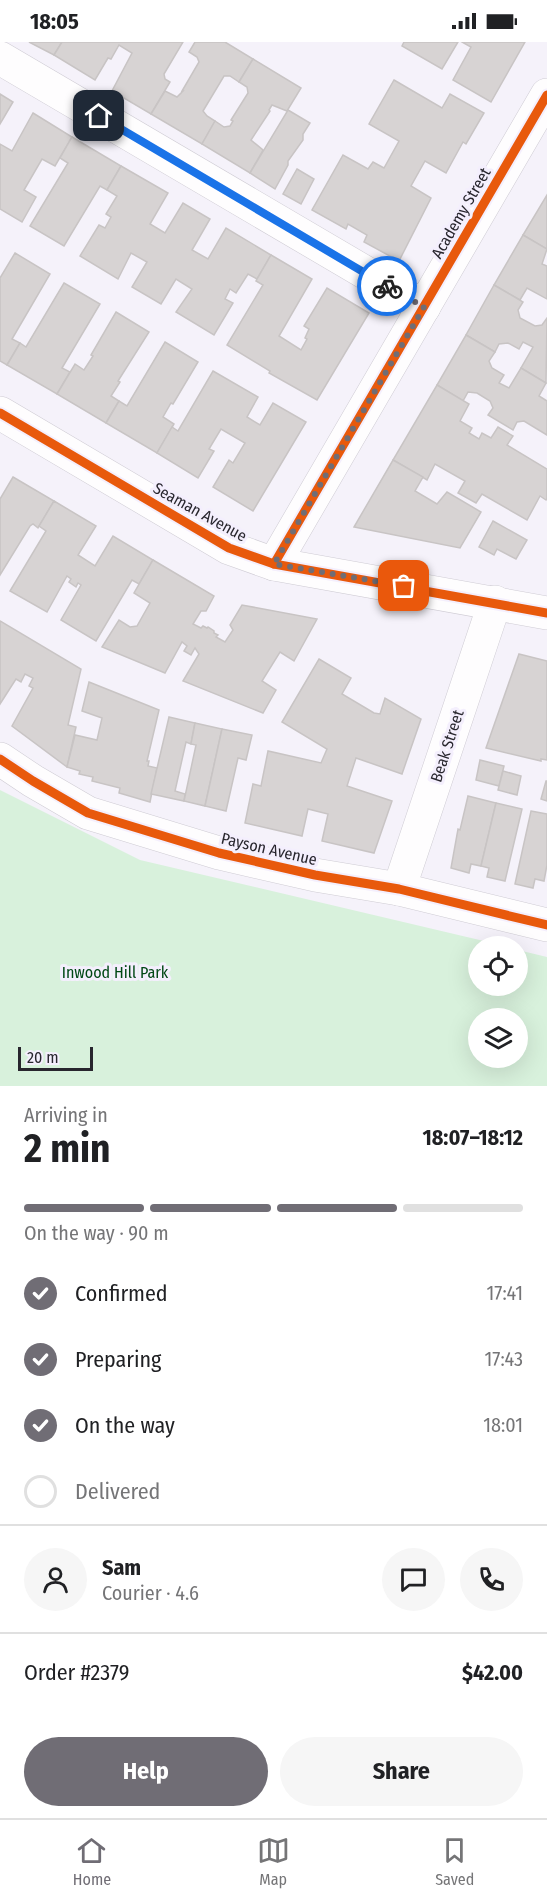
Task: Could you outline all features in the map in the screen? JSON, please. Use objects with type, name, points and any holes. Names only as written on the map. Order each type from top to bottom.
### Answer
[{"type":"street","points":[[0,58],[424,307]]},
{"type":"street","name":"Academy Street","points":[[274,564],[547,95]]},
{"type":"street","name":"Seaman Avenue","points":[[0,413],[229,548],[274,564],[547,613]]},
{"type":"street","name":"Beak Street","points":[[399,889],[495,602]]},
{"type":"street","name":"Payson Avenue","points":[[0,759],[88,813],[219,853],[315,875],[399,889],[547,925]]},
{"type":"green space","name":"Inwood Hill Park","points":[[0,790],[140,860],[468,937],[468,996],[528,996],[528,952],[547,957],[547,1086],[0,1086]]},
{"type":"building","points":[[29,42],[62,42],[54,55]]},
{"type":"building","points":[[62,42],[183,42],[164,74],[165,79],[170,82],[151,114],[112,91],[132,53],[119,45],[95,80],[54,55]]},
{"type":"building","points":[[195,42],[225,42],[253,59],[239,82],[230,76],[224,76],[203,111],[215,121],[202,144],[151,114],[165,91],[177,97],[183,91],[199,62],[197,57],[189,52]]},
{"type":"building","points":[[404,42],[458,42],[442,69],[402,46]]},
{"type":"building","points":[[462,42],[525,42],[491,102],[453,80],[471,47]]},
{"type":"building","points":[[253,59],[301,88],[287,111],[272,105],[251,140],[263,150],[250,173],[202,144],[215,121],[224,127],[230,126],[233,121],[231,120],[248,93],[247,87],[239,82]]},
{"type":"building","points":[[394,80],[442,108],[450,94],[484,113],[466,144],[463,142],[446,173],[425,161],[411,186],[431,198],[399,261],[364,242],[367,235],[348,224],[346,229],[312,210],[343,155],[368,169],[373,162],[384,168],[399,141],[369,124]]},
{"type":"building","points":[[0,94],[13,102],[0,124]]},
{"type":"building","points":[[288,110],[310,123],[275,189],[250,173]]},
{"type":"building","points":[[33,113],[72,137],[55,166],[42,159],[24,190],[36,197],[22,222],[0,209],[0,144],[12,151]]},
{"type":"building","points":[[72,137],[121,166],[107,190],[100,186],[64,246],[30,226],[68,163],[60,158]]},
{"type":"building","points":[[121,166],[168,193],[150,224],[165,233],[183,203],[210,219],[192,250],[208,259],[226,228],[271,255],[257,279],[248,274],[236,293],[230,289],[225,299],[233,303],[214,335],[176,312],[192,289],[176,279],[161,304],[132,287],[147,262],[131,253],[118,279],[80,256],[99,225],[105,228],[111,217],[106,214],[117,196],[107,190]]},
{"type":"building","points":[[297,169],[314,179],[301,204],[283,194]]},
{"type":"building","points":[[547,195],[547,249],[523,235]]},
{"type":"building","points":[[523,235],[547,249],[542,264],[547,266],[547,299],[527,288],[520,300],[494,285]]},
{"type":"building","points":[[15,253],[50,274],[12,339],[20,343],[7,365],[0,361],[0,278]]},
{"type":"building","points":[[271,255],[312,279],[279,336],[301,350],[309,329],[304,326],[327,288],[369,313],[317,400],[269,373],[270,371],[227,345],[263,285],[256,281]]},
{"type":"building","points":[[64,283],[100,304],[62,368],[70,372],[57,394],[7,365],[20,343],[26,347]]},
{"type":"building","points":[[494,285],[523,302],[518,310],[520,318],[535,326],[542,325],[547,318],[546,383],[521,368],[533,347],[523,342],[519,349],[508,343],[499,344],[495,352],[466,335]]},
{"type":"building","points":[[116,312],[149,332],[118,381],[120,382],[111,396],[119,401],[106,423],[57,394],[75,364],[84,370]]},
{"type":"building","points":[[466,335],[495,352],[489,361],[492,368],[504,375],[499,383],[509,388],[521,368],[546,383],[539,396],[547,401],[547,435],[524,421],[517,422],[513,430],[488,415],[493,408],[490,401],[477,393],[468,392],[463,401],[437,385]]},
{"type":"building","points":[[165,342],[198,362],[163,417],[174,424],[157,453],[106,423],[119,401],[127,406]]},
{"type":"building","points":[[213,371],[258,397],[247,417],[260,425],[273,403],[306,422],[253,511],[213,487],[229,460],[233,463],[245,443],[221,429],[209,449],[214,451],[198,478],[157,453],[172,427],[178,431]]},
{"type":"building","points":[[437,385],[469,404],[460,421],[472,428],[469,433],[479,439],[482,433],[491,438],[498,427],[513,436],[507,445],[547,469],[547,498],[546,500],[540,496],[527,520],[482,494],[476,503],[458,493],[465,481],[435,464],[427,480],[393,460]]},
{"type":"building","points":[[393,460],[423,477],[415,491],[437,504],[447,492],[481,512],[460,548],[354,527]]},
{"type":"building","points":[[13,477],[54,501],[38,528],[33,524],[30,526],[0,575],[0,499]]},
{"type":"building","points":[[54,501],[96,526],[78,555],[95,566],[113,536],[153,560],[139,584],[132,580],[96,641],[61,620],[81,585],[78,583],[76,587],[69,582],[71,579],[67,576],[47,612],[10,591],[46,531],[39,526]]},
{"type":"building","points":[[493,521],[527,540],[516,559],[497,549],[494,555],[479,547]]},
{"type":"building","points":[[153,560],[214,596],[206,611],[201,611],[193,624],[201,628],[208,627],[218,635],[216,637],[225,642],[233,630],[230,625],[242,605],[317,619],[294,661],[280,652],[262,681],[276,690],[263,713],[183,681],[199,654],[195,648],[191,655],[184,651],[187,646],[182,642],[165,673],[102,647],[119,620],[130,627],[137,626],[150,603],[134,593]]},
{"type":"building","points":[[0,621],[81,669],[68,725],[76,727],[67,767],[12,726],[33,688],[29,686],[33,678],[25,674],[21,682],[16,679],[0,704]]},
{"type":"building","points":[[519,654],[547,661],[547,760],[541,759],[541,761],[486,748]]},
{"type":"building","points":[[319,659],[351,678],[342,694],[374,713],[380,714],[385,698],[421,719],[402,774],[356,758],[347,786],[392,801],[374,853],[322,841],[328,814],[308,809],[302,836],[245,823],[253,784],[261,786],[268,751],[321,763],[327,749],[282,722]]},
{"type":"building","points":[[89,682],[159,710],[147,761],[149,761],[148,766],[157,768],[150,802],[119,793],[120,788],[92,781],[93,777],[79,774],[80,771],[67,767],[75,735],[97,740],[102,718],[82,711]]},
{"type":"building","points":[[169,717],[195,723],[191,744],[186,742],[175,791],[185,794],[184,801],[151,794]]},
{"type":"building","points":[[195,723],[222,729],[205,806],[184,801],[196,745],[191,744]]},
{"type":"building","points":[[222,729],[252,735],[246,760],[238,758],[226,811],[205,806]]},
{"type":"building","points":[[480,760],[504,766],[499,786],[476,780]]},
{"type":"building","points":[[503,771],[521,776],[517,795],[498,790]]},
{"type":"building","points":[[547,781],[547,801],[541,799]]},
{"type":"building","points":[[468,796],[496,803],[481,866],[471,864],[469,873],[451,868],[458,829],[460,830]]},
{"type":"building","points":[[496,803],[522,809],[505,881],[487,877],[489,868],[481,866]]},
{"type":"building","points":[[531,811],[547,814],[547,865],[544,881],[535,879],[533,888],[515,884]]},
{"type":"cycle path","points":[[274,564],[547,95]]},
{"type":"cycle path","points":[[0,413],[229,548],[274,564],[547,613]]},
{"type":"cycle path","points":[[0,759],[88,813],[219,853],[315,875],[399,889],[547,925]]},
{"type":"way so far","points":[[387,286],[424,307],[274,564],[404,586]]},
{"type":"route","points":[[99,116],[387,286]]}]
